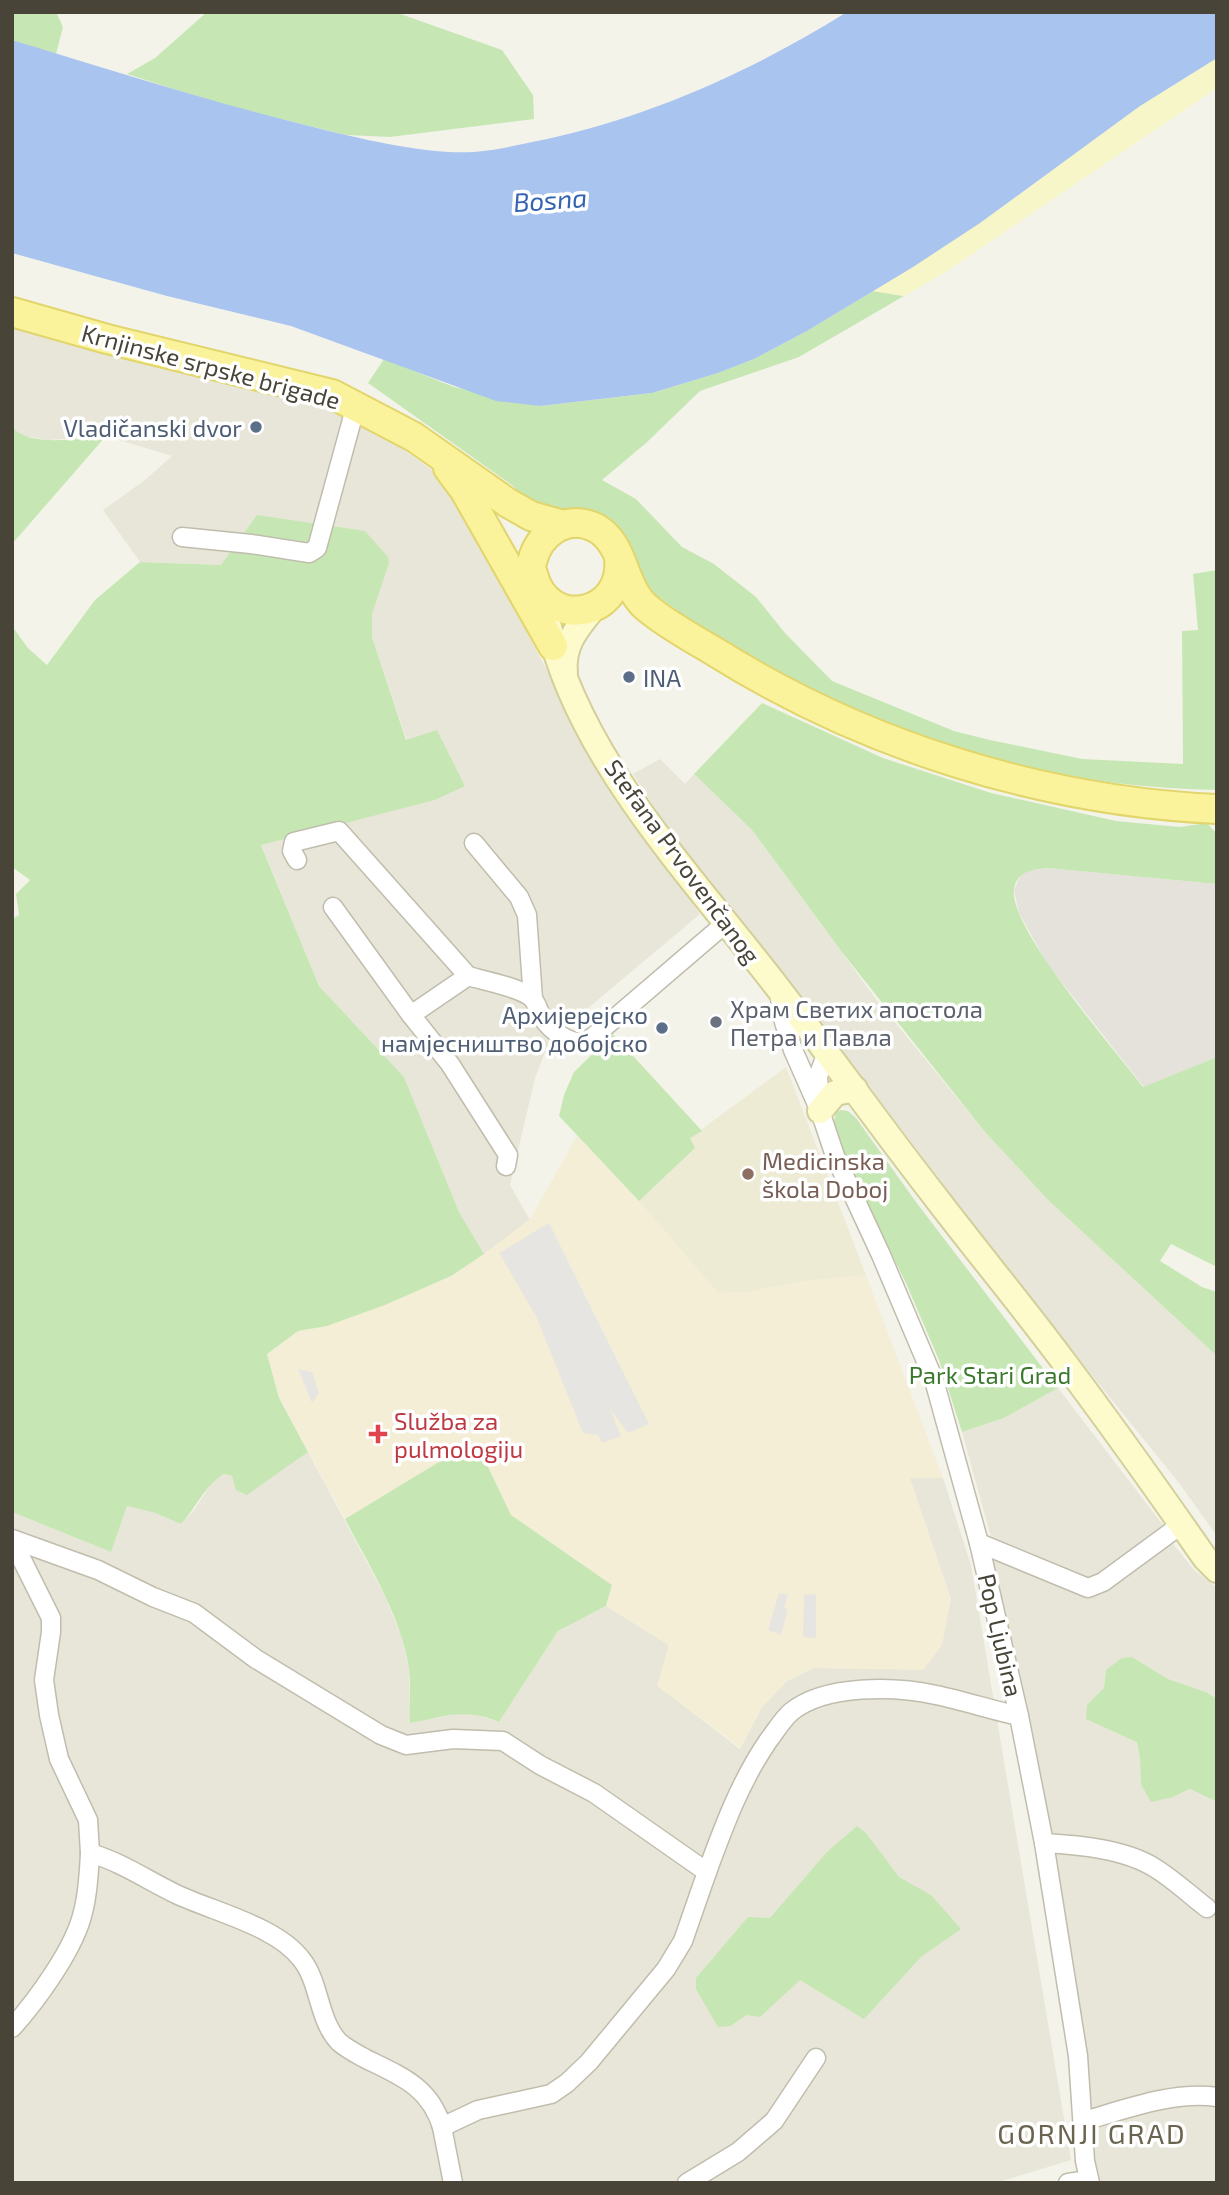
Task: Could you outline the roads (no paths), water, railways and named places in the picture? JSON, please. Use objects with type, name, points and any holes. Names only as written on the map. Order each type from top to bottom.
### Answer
[{"type":"main road","name":"Krnjinske srpske brigade","points":[[12,312],[107,339],[307,387],[356,405],[414,437],[508,503],[531,516],[563,525]]},
{"type":"main road","points":[[435,452],[465,491],[553,646]]},
{"type":"main road","points":[[508,503],[524,528],[535,583],[540,592],[555,606],[575,611],[597,605],[645,606]]},
{"type":"main road","points":[[532,562],[546,535],[563,525],[587,524],[598,529],[614,546],[627,577],[645,606],[776,688],[828,714],[961,764],[1081,793],[1204,808]]},
{"type":"main road","points":[[597,605],[607,598],[616,584],[620,566],[618,557]]},
{"type":"street","points":[[182,537],[309,552],[317,548],[356,405]]},
{"type":"street","name":"Stefana Prvovenčanog","points":[[540,592],[553,646],[566,680],[601,748],[640,811],[1070,1370],[1205,1558],[1217,1570]]},
{"type":"street","points":[[566,680],[565,653],[568,641],[597,605]]},
{"type":"street","points":[[1204,808],[1217,823]]},
{"type":"street","points":[[297,860],[292,851],[295,842],[339,831],[468,976],[522,992],[533,999]]},
{"type":"street","points":[[474,843],[519,897],[527,915],[533,999],[543,1019],[572,1043],[587,1042],[727,922]]},
{"type":"street","points":[[333,907],[469,1092],[508,1154],[506,1166]]},
{"type":"street","points":[[411,1015],[468,976]]},
{"type":"street","points":[[779,989],[784,1022],[793,1050],[820,1111]]},
{"type":"street","points":[[820,1111],[818,1076],[827,1053]]},
{"type":"street","points":[[820,1111],[835,1093],[855,1089]]},
{"type":"street","name":"Pop Ljubina","points":[[820,1111],[835,1156],[934,1380],[979,1543],[1020,1716],[1044,1843],[1076,2043],[1085,2161],[1089,2181]]},
{"type":"street","points":[[979,1543],[1088,1588],[1103,1582],[1182,1524]]},
{"type":"street","points":[[12,2028],[75,1938],[84,1910],[90,1853],[88,1820],[59,1759],[49,1716],[44,1680],[51,1618],[14,1540]]},
{"type":"street","points":[[14,1540],[98,1570],[163,1602],[194,1613],[256,1659],[381,1735],[406,1745],[453,1739],[503,1741],[540,1765],[594,1793],[707,1872]]},
{"type":"street","points":[[442,2127],[478,2110],[551,2094],[589,2062],[666,1969],[683,1941],[734,1800],[758,1756],[792,1712],[815,1699],[873,1688],[935,1694],[1020,1716]]},
{"type":"street","points":[[1044,1843],[1099,1849],[1145,1863],[1156,1868],[1207,1908]]},
{"type":"street","points":[[90,1853],[109,1859],[175,1893],[267,1932],[289,1945],[304,1962],[325,2018],[338,2041],[354,2053],[406,2079],[424,2092],[442,2127],[453,2183]]},
{"type":"street","points":[[687,2183],[737,2152],[774,2122],[816,2058]]},
{"type":"street","points":[[1084,2121],[1164,2100],[1201,2095],[1217,2097]]},
{"type":"street","points":[[1068,2183],[1089,2181]]},
{"type":"water","name":"Bosna","points":[[847,12],[1217,12],[1217,58],[1140,106],[980,223],[807,331],[754,359],[652,393],[540,406],[496,401],[291,326],[167,296],[12,253],[12,40],[202,97],[335,132],[416,149],[474,152],[520,145],[587,129],[664,104],[776,53]]},
{"type":"place","name":"Vladičanski dvor","points":[[256,427]]},
{"type":"place","name":"INA","points":[[629,677]]},
{"type":"place","name":"Храм Светих апостола Петра и Павла","points":[[716,1022]]},
{"type":"place","name":"Архијерејско намјесништво добојско","points":[[662,1028]]},
{"type":"place","name":"Medicinska škola Doboj","points":[[748,1174]]},
{"type":"place","name":"Služba za pulmologiju","points":[[378,1434]]},
{"type":"district","name":"GORNJI GRAD","points":[[1092,2133]]},
{"type":"park label","name":"Park Stari Grad","points":[[990,1374]]}]
